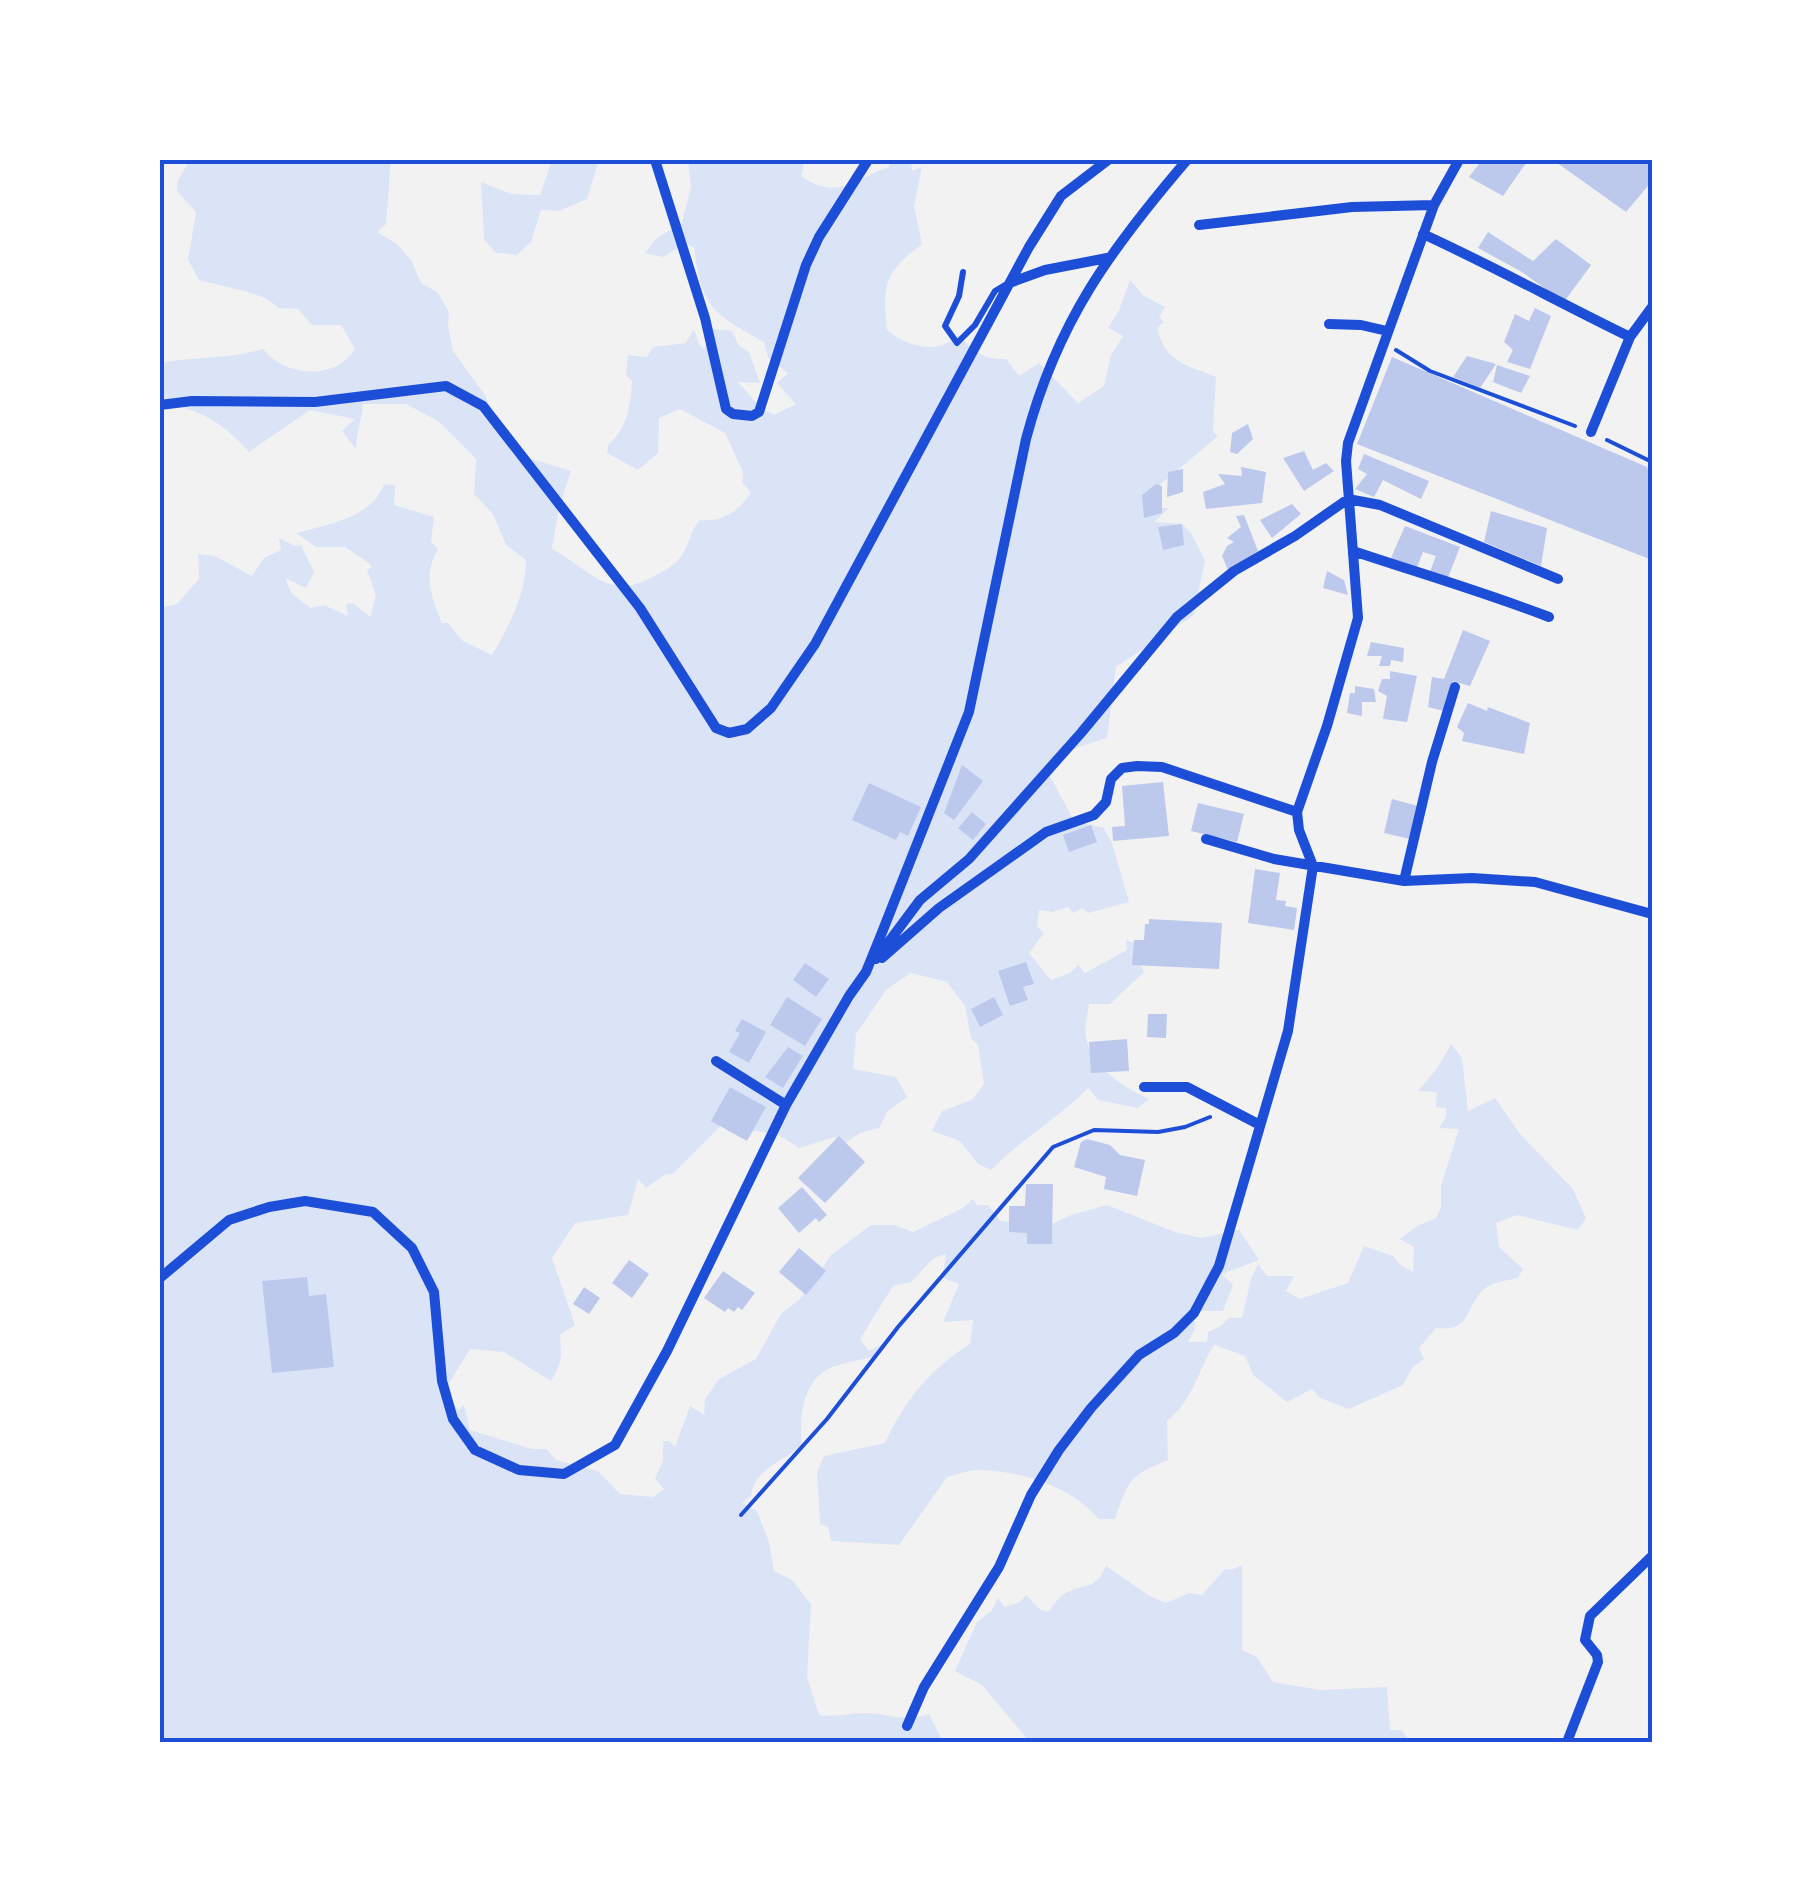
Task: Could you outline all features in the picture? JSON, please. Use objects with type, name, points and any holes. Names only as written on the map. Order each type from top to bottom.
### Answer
[{"type":"street","points":[[655,160],[705,318],[726,409],[733,414],[752,416],[758,412],[819,236],[868,160]]},
{"type":"street","points":[[160,405],[192,401],[315,402],[446,386],[460,392],[483,406],[640,608],[716,728],[729,732],[747,730],[770,708],[815,644],[1061,196],[1108,160]]},
{"type":"street","points":[[866,972],[969,712],[1036,402],[1062,336],[1108,258],[1187,160]]},
{"type":"street","points":[[907,1726],[924,1686],[999,1567],[1031,1495],[1059,1450],[1139,1355],[1174,1333],[1194,1313],[1219,1266],[1288,1031],[1314,866],[1296,812],[1327,726],[1358,618],[1348,499],[1348,443],[1434,205],[1458,160]]},
{"type":"street","points":[[1199,224],[1352,207],[1434,205]]},
{"type":"street","points":[[1423,234],[1630,337]]},
{"type":"street","points":[[1011,282],[1045,270],[1108,258]]},
{"type":"street","points":[[1591,432],[1630,337],[1652,306]]},
{"type":"street","points":[[1329,324],[1360,325],[1387,332]]},
{"type":"street","points":[[160,1278],[229,1220],[270,1207],[305,1201],[372,1212],[412,1248],[434,1292],[442,1381],[453,1419],[475,1450],[519,1470],[564,1474],[616,1445],[628,1425],[786,1106],[848,996],[920,900],[969,859],[1177,617],[1234,571],[1348,499],[1380,506],[1558,579]]},
{"type":"street","points":[[1352,551],[1469,586],[1549,617]]},
{"type":"street","points":[[1404,881],[1432,762],[1455,687]]},
{"type":"street","points":[[866,972],[939,908],[1046,832],[1094,815],[1106,802],[1111,779],[1122,768],[1162,767],[1296,812]]},
{"type":"street","points":[[1206,839],[1274,859],[1404,881],[1472,878],[1535,882],[1652,914]]},
{"type":"street","points":[[716,1061],[786,1106]]},
{"type":"street","points":[[1144,1087],[1187,1087],[1260,1125]]},
{"type":"street","points":[[1567,1742],[1598,1662],[1598,1655],[1585,1640],[1590,1616],[1652,1556]]},
{"type":"lane","points":[[963,272],[959,296],[945,326],[957,344],[975,326],[995,291],[1011,282]]},
{"type":"path","points":[[1387,332],[1398,353],[1430,371],[1591,432],[1652,462]]},
{"type":"path","points":[[740,1514],[827,1419],[898,1327],[1053,1147],[1094,1130],[1158,1132],[1185,1127],[1229,1110]]},
{"type":"shaded area","points":[[190,160],[391,160],[386,224],[377,232],[396,243],[411,260],[421,283],[437,292],[449,312],[453,351],[485,395],[507,445],[522,456],[571,471],[552,549],[610,584],[635,584],[668,568],[682,555],[700,520],[730,514],[751,493],[742,482],[743,472],[725,433],[680,409],[659,418],[658,453],[638,470],[607,453],[629,408],[632,381],[626,375],[628,355],[647,357],[653,347],[686,343],[694,329],[704,349],[714,329],[732,331],[739,346],[749,352],[760,383],[738,382],[761,408],[774,415],[796,404],[777,383],[788,373],[768,358],[764,342],[722,316],[706,297],[694,248],[686,243],[663,257],[645,253],[656,239],[682,222],[691,187],[688,160],[805,160],[801,176],[835,188],[889,167],[891,160],[911,162],[912,171],[922,167],[914,206],[922,244],[893,271],[886,290],[887,330],[903,340],[932,347],[958,335],[984,356],[1006,359],[1019,376],[1039,363],[1078,403],[1104,386],[1111,355],[1123,336],[1108,328],[1130,280],[1144,296],[1165,307],[1159,317],[1164,322],[1157,328],[1171,355],[1216,377],[1213,431],[1218,436],[1155,489],[1159,508],[1169,508],[1154,522],[1182,524],[1205,560],[1194,615],[1116,667],[1107,738],[1073,749],[1050,776],[1074,821],[1104,828],[1129,902],[1088,913],[1083,908],[1073,913],[1068,907],[1052,912],[1039,910],[1037,926],[1044,933],[1029,953],[1051,980],[1070,973],[1078,965],[1085,973],[1127,950],[1126,940],[1142,946],[1136,956],[1144,972],[1110,1004],[1089,1004],[1086,1033],[1089,1048],[1101,1067],[1149,1099],[1138,1108],[1098,1100],[1088,1088],[991,1170],[978,1164],[960,1141],[932,1131],[942,1111],[972,1100],[984,1084],[978,1045],[971,1038],[965,1006],[947,982],[911,973],[887,989],[856,1034],[853,1069],[896,1077],[907,1097],[887,1112],[879,1128],[860,1133],[842,1145],[835,1137],[799,1148],[777,1134],[721,1126],[673,1174],[666,1174],[646,1188],[638,1179],[628,1215],[575,1223],[552,1258],[575,1325],[560,1335],[560,1360],[555,1375],[551,1381],[504,1352],[470,1349],[445,1390],[458,1410],[464,1405],[470,1430],[532,1449],[547,1449],[556,1460],[598,1471],[620,1494],[653,1497],[664,1489],[655,1479],[663,1460],[663,1441],[675,1447],[690,1406],[704,1415],[705,1399],[719,1379],[756,1359],[781,1314],[800,1299],[831,1255],[871,1225],[894,1225],[913,1232],[963,1208],[973,1199],[977,1205],[988,1205],[1001,1221],[1048,1226],[1107,1205],[1175,1232],[1202,1238],[1239,1230],[1259,1260],[1222,1274],[1233,1285],[1223,1311],[1194,1311],[1195,1329],[1188,1342],[1207,1342],[1208,1332],[1229,1318],[1242,1318],[1258,1264],[1267,1276],[1294,1276],[1286,1291],[1300,1299],[1348,1283],[1364,1246],[1393,1256],[1413,1272],[1414,1247],[1400,1239],[1436,1218],[1441,1207],[1441,1185],[1459,1129],[1439,1128],[1446,1108],[1436,1107],[1437,1092],[1418,1091],[1451,1044],[1462,1058],[1468,1111],[1495,1098],[1520,1134],[1573,1189],[1586,1218],[1578,1230],[1517,1215],[1496,1223],[1499,1247],[1523,1269],[1518,1278],[1484,1289],[1465,1319],[1455,1327],[1436,1328],[1419,1348],[1424,1359],[1412,1368],[1403,1385],[1349,1409],[1320,1398],[1312,1389],[1287,1402],[1253,1375],[1245,1356],[1214,1345],[1189,1395],[1167,1421],[1168,1460],[1132,1480],[1115,1519],[1098,1519],[1075,1498],[1044,1482],[1010,1473],[974,1470],[947,1477],[899,1545],[831,1541],[828,1527],[820,1524],[817,1472],[824,1456],[885,1443],[920,1387],[970,1344],[973,1320],[943,1322],[959,1284],[942,1278],[946,1254],[934,1258],[911,1282],[893,1286],[860,1339],[869,1351],[885,1343],[877,1356],[830,1368],[813,1382],[802,1413],[802,1445],[764,1472],[751,1496],[742,1503],[757,1511],[769,1542],[774,1571],[792,1580],[811,1604],[807,1677],[819,1715],[867,1713],[904,1718],[929,1714],[943,1742],[160,1742],[160,608],[177,604],[199,579],[198,554],[215,556],[252,576],[264,558],[281,550],[279,538],[301,545],[314,572],[306,588],[285,578],[292,594],[311,608],[324,605],[348,616],[346,604],[353,603],[370,617],[376,595],[367,570],[372,567],[370,564],[345,547],[316,547],[296,533],[360,512],[370,505],[384,484],[395,485],[394,505],[434,517],[431,542],[438,549],[431,568],[432,595],[442,623],[448,623],[463,641],[492,655],[520,597],[526,560],[506,545],[493,514],[474,494],[476,459],[438,421],[406,404],[363,404],[356,449],[342,431],[355,419],[310,410],[249,452],[221,426],[201,414],[165,403],[160,407],[160,363],[263,349],[284,365],[310,372],[335,366],[355,349],[341,325],[312,325],[298,309],[278,308],[252,294],[199,280],[188,260],[196,212],[177,191],[178,180]]},
{"type":"shaded area","points":[[552,160],[599,160],[587,199],[559,211],[541,210],[531,242],[517,255],[496,253],[484,239],[481,182],[511,194],[540,195]]},
{"type":"shaded area","points":[[1242,1565],[1242,1650],[1257,1657],[1273,1682],[1321,1690],[1387,1687],[1390,1730],[1402,1730],[1410,1742],[1030,1742],[982,1685],[955,1671],[977,1622],[992,1610],[998,1598],[1005,1607],[1020,1602],[1026,1595],[1048,1612],[1063,1594],[1093,1583],[1106,1566],[1166,1603],[1189,1593],[1202,1595],[1225,1569]]},
{"type":"building","points":[[1482,160],[1528,160],[1503,196],[1469,177]]},
{"type":"building","points":[[1553,160],[1601,160],[1608,164],[1611,160],[1652,160],[1652,181],[1626,212]]},
{"type":"building","points":[[1488,232],[1533,261],[1556,239],[1591,265],[1564,302],[1522,272],[1478,248]]},
{"type":"building","points":[[1535,308],[1551,316],[1530,369],[1507,362],[1513,350],[1504,342],[1515,314],[1529,321]]},
{"type":"building","points":[[1467,356],[1496,364],[1480,388],[1453,377]]},
{"type":"building","points":[[1392,357],[1647,467],[1652,481],[1652,560],[1357,444]]},
{"type":"building","points":[[1497,365],[1530,376],[1521,393],[1493,382]]},
{"type":"building","points":[[1248,424],[1253,439],[1237,454],[1230,452],[1232,433]]},
{"type":"building","points":[[1304,451],[1313,470],[1326,463],[1334,471],[1304,491],[1283,458]]},
{"type":"building","points":[[1364,454],[1429,481],[1421,499],[1383,480],[1374,497],[1355,489],[1367,474],[1358,469]]},
{"type":"building","points":[[1241,467],[1266,472],[1262,503],[1206,509],[1203,492],[1225,484],[1218,474],[1242,476]]},
{"type":"building","points":[[1183,469],[1183,492],[1167,497],[1168,472]]},
{"type":"building","points":[[1156,484],[1162,486],[1162,513],[1144,518],[1142,495]]},
{"type":"building","points":[[1292,504],[1301,514],[1272,538],[1260,520]]},
{"type":"building","points":[[1491,511],[1547,528],[1541,566],[1484,542]]},
{"type":"building","points":[[1244,515],[1258,551],[1228,570],[1222,556],[1234,542],[1227,538],[1241,527],[1236,516]]},
{"type":"building","points":[[1182,524],[1184,545],[1163,550],[1158,527]]},
{"type":"building","points":[[1405,526],[1460,547],[1447,580],[1429,574],[1436,556],[1423,552],[1416,570],[1391,558]]},
{"type":"building","points":[[1327,571],[1344,580],[1348,595],[1323,588]]},
{"type":"building","points":[[1463,630],[1490,641],[1470,686],[1453,681],[1444,711],[1428,707],[1432,677],[1444,679]]},
{"type":"building","points":[[1371,642],[1404,648],[1403,662],[1391,660],[1390,666],[1379,666],[1382,656],[1367,656]]},
{"type":"building","points":[[1390,671],[1417,676],[1407,722],[1383,719],[1387,696],[1378,691],[1382,679],[1390,679]]},
{"type":"building","points":[[1355,686],[1374,689],[1376,702],[1362,702],[1362,716],[1347,713]]},
{"type":"building","points":[[1468,703],[1530,723],[1524,754],[1462,741],[1464,733],[1457,727]]},
{"type":"building","points":[[962,765],[983,781],[954,820],[944,813]]},
{"type":"building","points":[[1163,782],[1169,836],[1113,841],[1112,827],[1125,826],[1122,786]]},
{"type":"building","points":[[869,783],[921,807],[908,836],[900,832],[896,840],[852,820]]},
{"type":"building","points":[[1392,799],[1418,806],[1410,839],[1384,833]]},
{"type":"building","points":[[1198,803],[1244,814],[1237,842],[1191,831]]},
{"type":"building","points":[[972,812],[986,824],[973,840],[958,828]]},
{"type":"building","points":[[1091,825],[1097,842],[1069,852],[1063,835]]},
{"type":"building","points":[[1255,869],[1280,873],[1276,900],[1297,908],[1294,930],[1248,923]]},
{"type":"building","points":[[1149,919],[1222,923],[1219,969],[1132,965],[1134,940],[1144,940]]},
{"type":"building","points":[[1026,962],[1034,984],[1023,987],[1028,1000],[1010,1006],[998,971]]},
{"type":"building","points":[[805,963],[829,979],[816,997],[793,980]]},
{"type":"building","points":[[787,997],[822,1019],[805,1046],[770,1025]]},
{"type":"building","points":[[994,997],[1003,1015],[980,1027],[971,1009]]},
{"type":"building","points":[[1148,1014],[1167,1014],[1166,1038],[1147,1037]]},
{"type":"building","points":[[742,1019],[766,1032],[749,1063],[729,1052],[740,1033],[735,1031]]},
{"type":"building","points":[[1127,1039],[1129,1071],[1091,1073],[1089,1042]]},
{"type":"building","points":[[788,1047],[803,1056],[783,1088],[765,1077]]},
{"type":"building","points":[[730,1087],[766,1107],[747,1141],[711,1121]]},
{"type":"building","points":[[839,1136],[865,1162],[825,1203],[798,1178]]},
{"type":"building","points":[[1087,1139],[1110,1145],[1120,1155],[1145,1160],[1137,1196],[1104,1189],[1106,1177],[1074,1167],[1081,1142]]},
{"type":"building","points":[[1026,1184],[1053,1184],[1052,1244],[1027,1244],[1027,1233],[1009,1232],[1009,1206],[1025,1206]]},
{"type":"building","points":[[802,1187],[827,1215],[819,1222],[816,1218],[799,1233],[778,1208]]},
{"type":"building","points":[[799,1248],[826,1271],[806,1295],[779,1272]]},
{"type":"building","points":[[629,1260],[649,1274],[632,1298],[612,1283]]},
{"type":"building","points":[[723,1271],[755,1293],[742,1310],[738,1307],[734,1312],[728,1308],[725,1312],[704,1298]]},
{"type":"building","points":[[307,1277],[309,1296],[326,1294],[334,1367],[272,1373],[262,1281]]},
{"type":"building","points":[[584,1287],[600,1298],[589,1314],[573,1304]]}]
